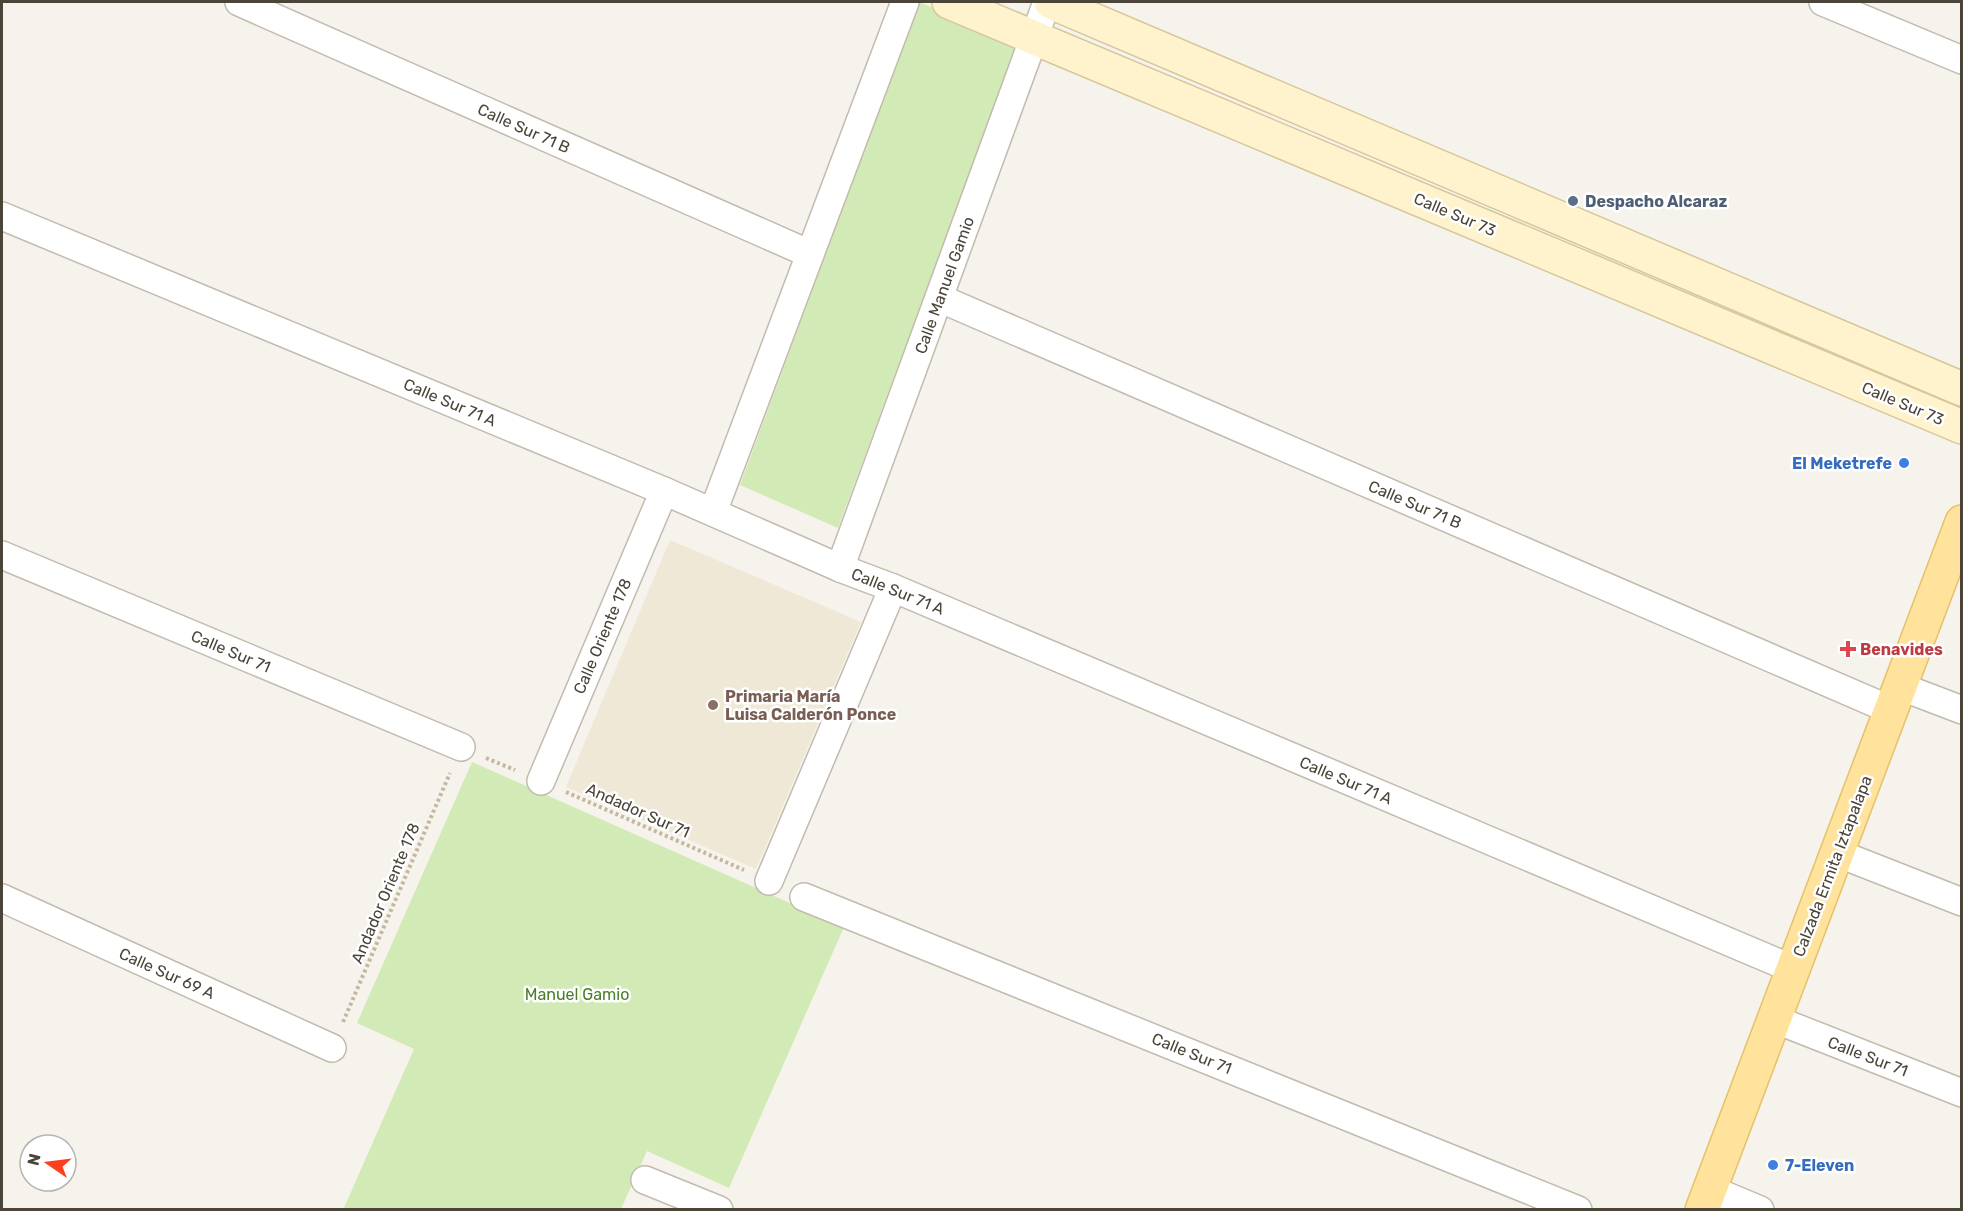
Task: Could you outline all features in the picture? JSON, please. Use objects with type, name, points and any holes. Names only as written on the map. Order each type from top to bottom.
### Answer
[{"type":"main road","name":"Calzada Ermita Iztapalapa","points":[[1706,1199],[1962,522]]},
{"type":"street","name":"Calle Sur 71 B","points":[[239,2],[810,254]]},
{"type":"street","points":[[713,512],[905,2]]},
{"type":"street","name":"Calle Sur 73","points":[[949,2],[1962,427]]},
{"type":"street","points":[[1049,2],[1962,389]]},
{"type":"street","name":"Calle Manuel Gamio","points":[[840,568],[1034,37],[1049,2]]},
{"type":"street","points":[[1823,2],[1962,60]]},
{"type":"street","name":"Calle Sur 71 A","points":[[2,216],[664,491],[840,568],[893,588],[1793,969]]},
{"type":"street","name":"Calle Sur 71 B","points":[[939,298],[1895,698],[1962,710]]},
{"type":"street","name":"Calle Oriente 178","points":[[541,781],[664,491]]},
{"type":"street","name":"Calle Sur 71","points":[[2,555],[461,747]]},
{"type":"street","points":[[769,881],[893,588]]},
{"type":"street","points":[[1837,853],[1962,902]]},
{"type":"street","name":"Calle Sur 71","points":[[804,897],[1578,1209]]},
{"type":"street","name":"Calle Sur 69 A","points":[[2,898],[332,1048]]},
{"type":"street","name":"Calle Sur 71","points":[[1774,1019],[1962,1093]]},
{"type":"street","points":[[645,1180],[719,1209]]},
{"type":"street","points":[[1706,1199],[1760,1209]]},
{"type":"path","name":"Andador Sur 71","points":[[461,747],[769,881]]},
{"type":"path","name":"Andador Oriente 178","points":[[332,1048],[461,747]]},
{"type":"shaded area","name":"Primaria María Luisa Calderón Ponce","points":[[670,540],[861,622],[756,869],[566,787]]},
{"type":"green space","points":[[919,2],[1018,43],[838,528],[740,485]]},
{"type":"green space","name":"Manuel Gamio","points":[[472,762],[844,927],[729,1188],[647,1151],[621,1209],[343,1210],[414,1049],[357,1023]]},
{"type":"place","name":"Despacho Alcaraz","points":[[1573,201]]},
{"type":"place","name":"El Meketrefe","points":[[1904,463]]},
{"type":"place","name":"Benavides","points":[[1848,649]]},
{"type":"place","name":"Primaria María Luisa Calderón Ponce","points":[[713,705]]},
{"type":"place","name":"7-Eleven","points":[[1773,1165]]}]
